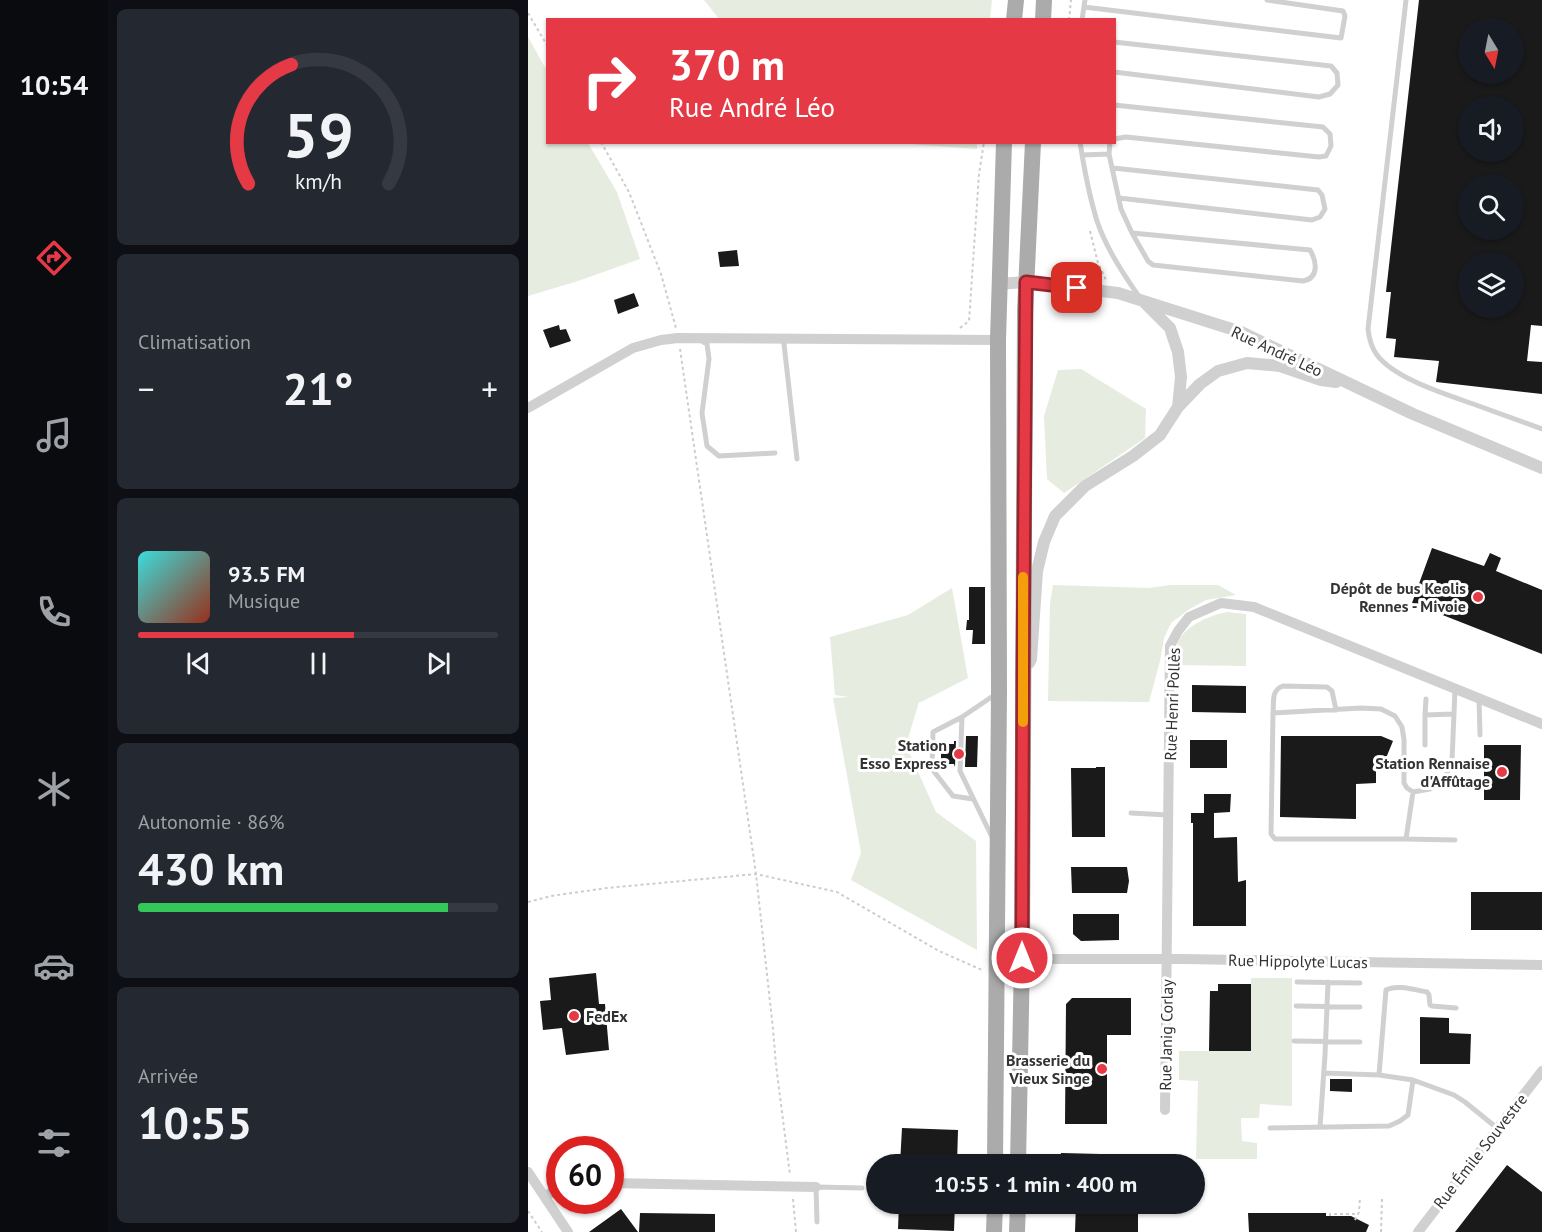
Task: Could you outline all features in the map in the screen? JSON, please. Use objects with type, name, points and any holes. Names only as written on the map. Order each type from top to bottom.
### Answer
[{"type":"main road","points":[[1014,18],[1016,0]]},
{"type":"main road","points":[[1043,18],[1044,0]]},
{"type":"main road","points":[[995,1154],[999,851],[998,339],[1004,144]]},
{"type":"main road","points":[[1018,1154],[1022,958],[1026,282],[1032,144]]},
{"type":"main road","points":[[994,1232],[995,1214]]},
{"type":"main road","points":[[1017,1214],[1017,1232]]},
{"type":"street","name":"Rue André Léo","points":[[999,284],[1026,282],[1118,293],[1241,332],[1413,414],[1542,468]]},
{"type":"street","points":[[1142,300],[1170,328],[1178,351],[1181,377],[1178,406]]},
{"type":"street","points":[[528,408],[633,348],[661,340],[693,337],[998,339]]},
{"type":"street","points":[[1023,674],[1031,659],[1037,571],[1044,542],[1055,516],[1085,486],[1133,456],[1160,435],[1178,406],[1200,384],[1218,371],[1246,363],[1280,366],[1321,380],[1349,384]]},
{"type":"street","name":"Rue Henri Pollès","points":[[1167,959],[1170,646],[1189,617],[1221,603],[1254,607],[1542,724]]},
{"type":"street","name":"Rue Hippolyte Lucas","points":[[1054,959],[1542,965]]},
{"type":"street","name":"Rue Janig Corlay","points":[[1166,1110],[1167,959]]},
{"type":"street","name":"Rue Émile Souvestre","points":[[1418,1232],[1542,1071]]},
{"type":"street","points":[[528,1172],[568,1232]]},
{"type":"street","points":[[624,1183],[816,1187]]},
{"type":"lane","points":[[1082,18],[1085,3],[1341,38],[1345,16],[1343,11],[1267,0]]},
{"type":"lane","points":[[1406,0],[1368,329],[1370,340],[1376,353],[1396,371],[1432,390],[1542,429]]},
{"type":"lane","points":[[1116,42],[1332,66],[1337,73],[1338,85],[1330,94],[1319,97],[1116,72]]},
{"type":"lane","points":[[1116,105],[1323,127],[1330,134],[1331,146],[1326,156],[1319,157],[1126,137],[1116,139]]},
{"type":"lane","points":[[1080,144],[1097,222],[1120,270],[1142,300]]},
{"type":"lane","points":[[1110,144],[1109,154],[1121,209],[1132,233],[1148,261],[1153,265],[1302,281],[1310,280],[1316,264],[1310,250],[1132,233]]},
{"type":"lane","points":[[1082,155],[1109,154]]},
{"type":"lane","points":[[1113,168],[1318,190],[1322,195],[1325,209],[1320,217],[1312,220],[1119,198]]},
{"type":"lane","points":[[693,337],[707,344],[709,359],[702,413],[707,447],[719,456],[775,453]]},
{"type":"lane","points":[[781,337],[784,344],[797,459]]},
{"type":"lane","points":[[1336,710],[1332,691],[1327,687],[1283,686],[1275,691],[1271,834],[1275,839],[1455,840]]},
{"type":"lane","points":[[1273,713],[1361,708],[1381,709],[1395,716],[1403,733],[1404,783],[1413,792],[1430,789],[1446,776],[1452,761],[1455,689]]},
{"type":"lane","points":[[973,799],[952,796],[932,769],[933,732],[962,717],[999,692]]},
{"type":"lane","points":[[1425,699],[1425,745]]},
{"type":"lane","points":[[1479,699],[1480,735]]},
{"type":"lane","points":[[1425,715],[1454,714]]},
{"type":"lane","points":[[962,717],[960,771],[999,851]]},
{"type":"lane","points":[[1406,839],[1413,792]]},
{"type":"lane","points":[[1131,813],[1169,815]]},
{"type":"lane","points":[[1298,982],[1360,982]]},
{"type":"lane","points":[[1320,1127],[1328,982]]},
{"type":"lane","points":[[1379,1075],[1386,990],[1396,987],[1427,992],[1430,1005],[1456,1008]]},
{"type":"lane","points":[[1296,1006],[1360,1007]]},
{"type":"lane","points":[[1294,1041],[1360,1042]]},
{"type":"lane","points":[[1324,1073],[1379,1075],[1413,1080],[1454,1095],[1497,1128]]},
{"type":"lane","points":[[1270,1128],[1389,1126],[1408,1115],[1413,1080]]},
{"type":"lane","points":[[817,1222],[816,1187],[862,1188]]},
{"type":"path","points":[[1069,18],[1071,0]]},
{"type":"path","points":[[528,13],[546,44]]},
{"type":"path","points":[[602,144],[633,202],[661,274],[678,338]]},
{"type":"path","points":[[960,328],[969,321],[979,174],[983,144]]},
{"type":"path","points":[[707,344],[685,344],[680,350],[756,874],[796,1232]]},
{"type":"path","points":[[528,902],[551,896],[607,888],[756,874],[837,892],[939,951],[996,976]]},
{"type":"path","points":[[1355,1220],[1360,1197]]},
{"type":"path","points":[[1381,1232],[1382,1198]]},
{"type":"path","points":[[528,1211],[542,1232]]},
{"type":"path","points":[[1330,1216],[1330,1214],[1358,1214]]},
{"type":"shaded area","points":[[704,0],[992,0],[990,18],[718,18]]},
{"type":"shaded area","points":[[528,37],[546,69],[546,144],[589,144],[617,192],[640,259],[528,296]]},
{"type":"shaded area","points":[[910,144],[977,144],[977,149]]},
{"type":"shaded area","points":[[1081,369],[1146,409],[1145,438],[1064,493],[1047,479],[1044,416],[1058,370]]},
{"type":"shaded area","points":[[1053,585],[1149,588],[1170,585],[1218,585],[1236,595],[1206,600],[1171,623],[1164,638],[1149,702],[1048,701],[1050,604]]},
{"type":"shaded area","points":[[952,588],[968,678],[919,702],[906,745],[936,812],[976,841],[977,950],[851,880],[861,853],[833,698],[849,697],[835,695],[830,637],[908,615]]},
{"type":"shaded area","points":[[1227,612],[1246,614],[1246,666],[1177,665],[1177,646],[1184,633],[1205,619]]},
{"type":"shaded area","points":[[1251,978],[1292,978],[1292,1106],[1260,1104],[1259,1118],[1241,1118],[1242,1141],[1257,1143],[1257,1159],[1205,1159],[1205,1154],[1196,1154],[1198,1081],[1179,1080],[1179,1051],[1251,1051]]},
{"type":"building","points":[[1419,0],[1542,0],[1542,326],[1531,325],[1527,361],[1542,362],[1542,394],[1436,382],[1439,361],[1394,357],[1396,339],[1386,338],[1391,292],[1386,292]]},
{"type":"building","points":[[737,250],[739,266],[720,267],[718,252]]},
{"type":"building","points":[[634,293],[639,306],[618,314],[614,300]]},
{"type":"building","points":[[559,325],[560,330],[566,329],[571,341],[550,348],[543,330]]},
{"type":"building","name":"Dépôt de bus Keolis Rennes - Mivoie","points":[[1432,548],[1484,566],[1490,553],[1501,558],[1496,571],[1542,590],[1542,654],[1412,603]]},
{"type":"building","points":[[969,587],[985,587],[985,644],[972,644],[973,630],[966,630],[967,620],[969,620]]},
{"type":"building","points":[[1192,685],[1246,686],[1246,713],[1192,712]]},
{"type":"building","points":[[966,736],[978,736],[977,767],[965,767]]},
{"type":"building","points":[[1281,736],[1381,736],[1393,741],[1384,763],[1376,763],[1376,783],[1356,784],[1356,819],[1280,817]]},
{"type":"building","points":[[1190,740],[1227,740],[1227,768],[1190,768]]},
{"type":"building","points":[[956,741],[955,767],[954,764],[941,764],[941,744],[954,744]]},
{"type":"building","name":"Station Rennaise d'Affûtage","points":[[1484,745],[1521,745],[1520,800],[1484,800]]},
{"type":"building","points":[[1105,767],[1105,837],[1072,837],[1071,768]]},
{"type":"building","points":[[1204,794],[1231,794],[1230,812],[1214,813],[1214,838],[1237,837],[1238,882],[1246,880],[1246,926],[1193,926],[1193,823],[1191,823],[1191,813],[1204,813]]},
{"type":"building","points":[[1071,867],[1127,867],[1129,881],[1127,893],[1072,893]]},
{"type":"building","points":[[1471,892],[1542,892],[1542,930],[1471,930]]},
{"type":"building","points":[[1073,914],[1119,914],[1119,940],[1081,941],[1073,934]]},
{"type":"building","name":"FedEx","points":[[596,973],[599,1004],[605,1004],[609,1050],[566,1055],[562,1028],[543,1030],[540,1001],[551,1000],[549,978]]},
{"type":"building","points":[[1218,984],[1251,984],[1251,1051],[1209,1051],[1210,991],[1218,991]]},
{"type":"building","points":[[1072,998],[1131,998],[1131,1035],[1107,1035],[1107,1124],[1065,1124],[1066,1004]]},
{"type":"building","points":[[1420,1017],[1449,1018],[1449,1033],[1471,1034],[1470,1064],[1420,1064]]},
{"type":"building","points":[[1330,1079],[1352,1079],[1352,1092],[1330,1091]]},
{"type":"building","points":[[902,1128],[958,1130],[957,1154],[901,1154]]},
{"type":"building","points":[[1507,1165],[1542,1192],[1542,1232],[1455,1232]]},
{"type":"building","points":[[624,1213],[638,1232],[589,1232],[614,1214]]},
{"type":"building","points":[[640,1213],[715,1214],[715,1232],[639,1232]]},
{"type":"building","points":[[1248,1213],[1326,1213],[1326,1216],[1351,1216],[1369,1225],[1366,1232],[1249,1232]]},
{"type":"building","points":[[899,1214],[955,1214],[954,1231],[898,1229]]},
{"type":"building","points":[[1076,1214],[1138,1214],[1138,1232],[1075,1232]]},
{"type":"slow traffic","points":[[1023,577],[1023,722]]},
{"type":"place","name":"Dépôt de bus Keolis Rennes - Mivoie","points":[[1478,597]]},
{"type":"place","name":"Station Esso Express","points":[[959,754]]},
{"type":"place","name":"Station Rennaise d'Affûtage","points":[[1502,772]]},
{"type":"place","name":"FedEx","points":[[574,1016]]},
{"type":"place","name":"Brasserie du Vieux Singe","points":[[1102,1069]]},
{"type":"route","points":[[1022,958],[1026,282],[1077,288]]}]
